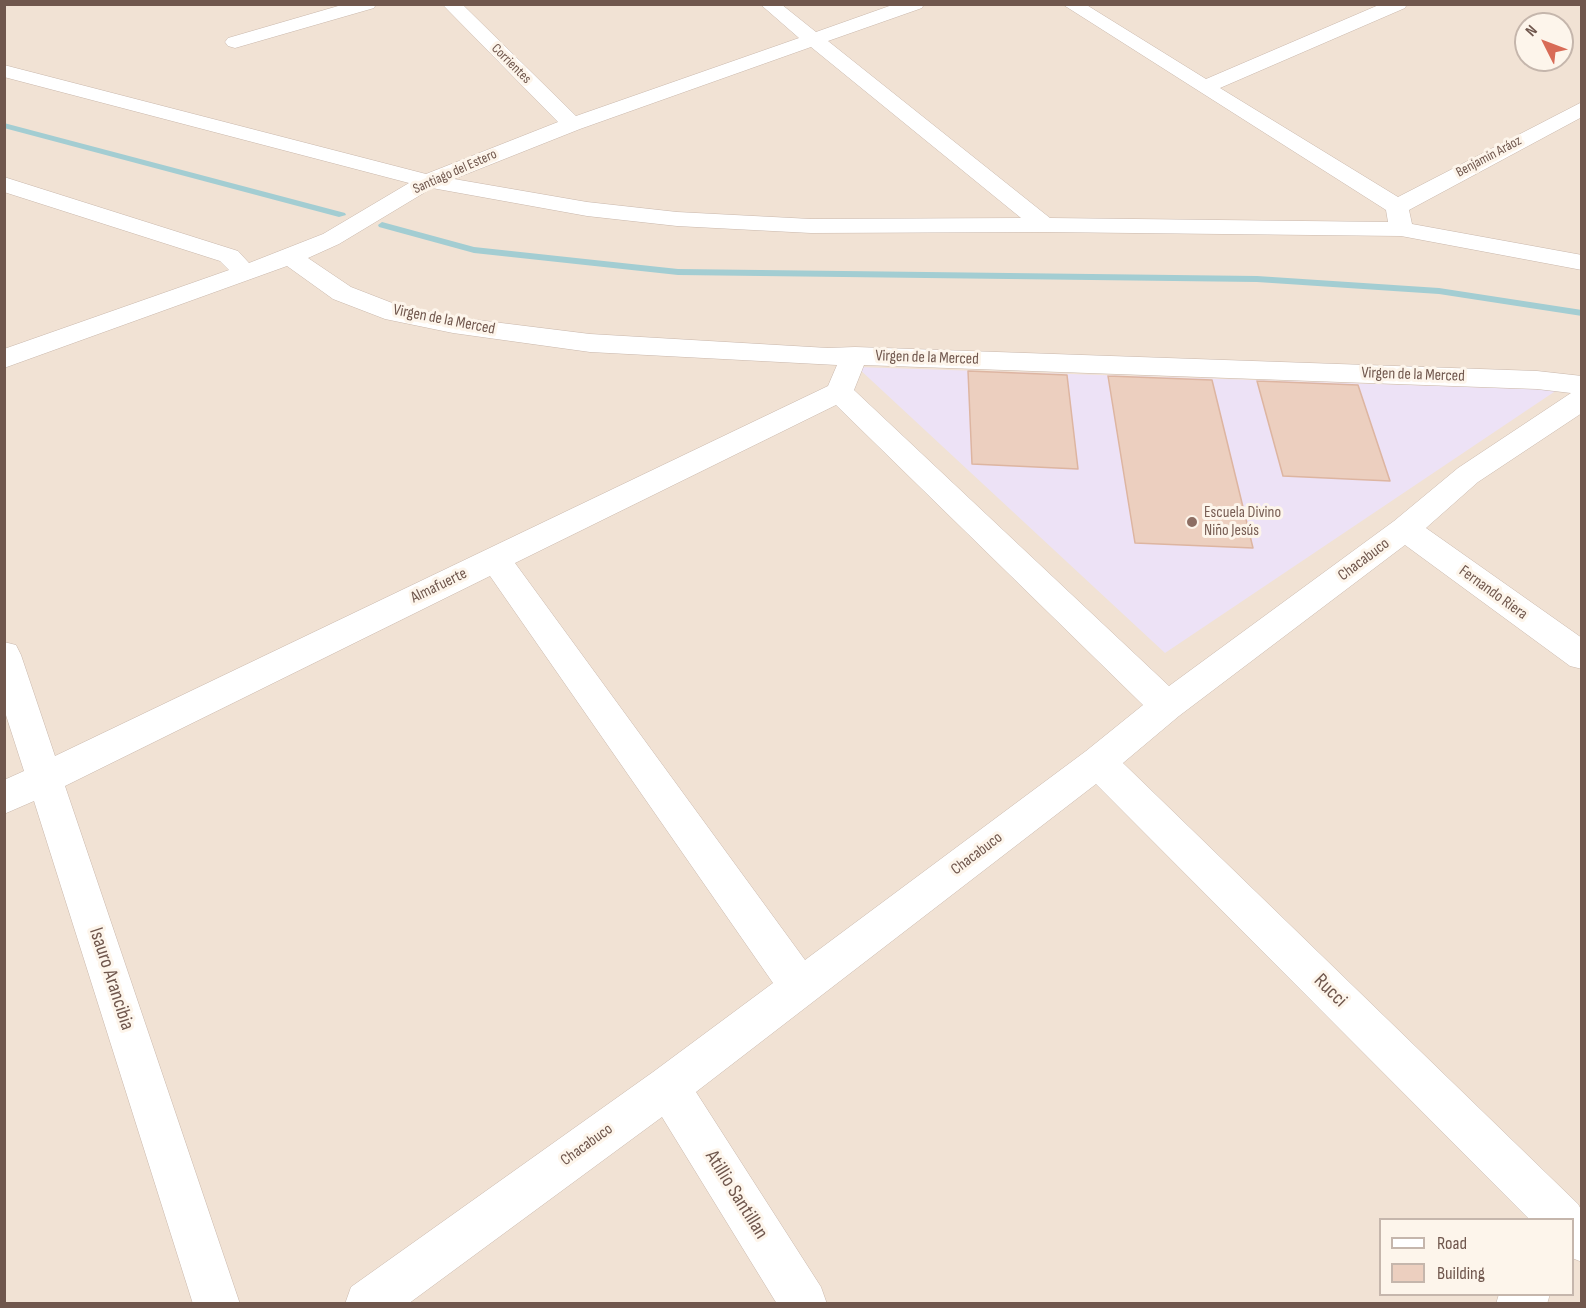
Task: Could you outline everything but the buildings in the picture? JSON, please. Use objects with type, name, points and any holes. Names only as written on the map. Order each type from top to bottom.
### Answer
[{"type":"street","points":[[235,42],[367,4]]},
{"type":"street","name":"Corrientes","points":[[451,4],[572,124]]},
{"type":"street","points":[[769,4],[1044,225]]},
{"type":"street","name":"Santiago del Estero","points":[[4,359],[290,257],[331,238],[428,181],[572,124],[915,4]]},
{"type":"street","points":[[1071,4],[1205,87],[1399,218]]},
{"type":"street","points":[[1205,87],[1398,4]]},
{"type":"street","points":[[4,71],[428,181],[587,209],[677,219],[811,226],[1044,225],[1399,218],[1581,263]]},
{"type":"street","name":"Benjamín Aráoz","points":[[1399,218],[1581,108]]},
{"type":"street","points":[[4,184],[229,256],[245,273]]},
{"type":"street","name":"Virgen de la Merced","points":[[290,257],[342,293],[394,312],[453,325],[590,342],[828,357],[855,356],[1537,380],[1581,385]]},
{"type":"street","points":[[855,356],[839,392],[1167,706]]},
{"type":"street","name":"Almafuerte","points":[[4,798],[839,392]]},
{"type":"street","name":"Chacabuco","points":[[368,1304],[668,1087],[1098,762],[1167,706],[1405,530],[1468,475],[1581,399]]},
{"type":"street","name":"Fernando Riera","points":[[1405,530],[1581,656]]},
{"type":"street","points":[[495,559],[800,987]]},
{"type":"street","name":"Isauro Arancibia","points":[[4,655],[218,1304]]},
{"type":"street","name":"Rucci","points":[[1098,762],[1560,1218]]},
{"type":"street","name":"Atillio Santillan","points":[[668,1087],[804,1304]]},
{"type":"shaded area","points":[[5,5],[1581,5],[1581,1303],[5,1303]]},
{"type":"shaded area","name":"Escuela Divino Niño Jesús","points":[[857,367],[1557,390],[1165,653]]},
{"type":"waterway","points":[[4,125],[342,215]]},
{"type":"waterway","points":[[382,225],[474,250],[678,272],[1257,279],[1439,291],[1582,313]]},
{"type":"place","name":"Escuela Divino Niño Jesús","points":[[1192,522]]}]
